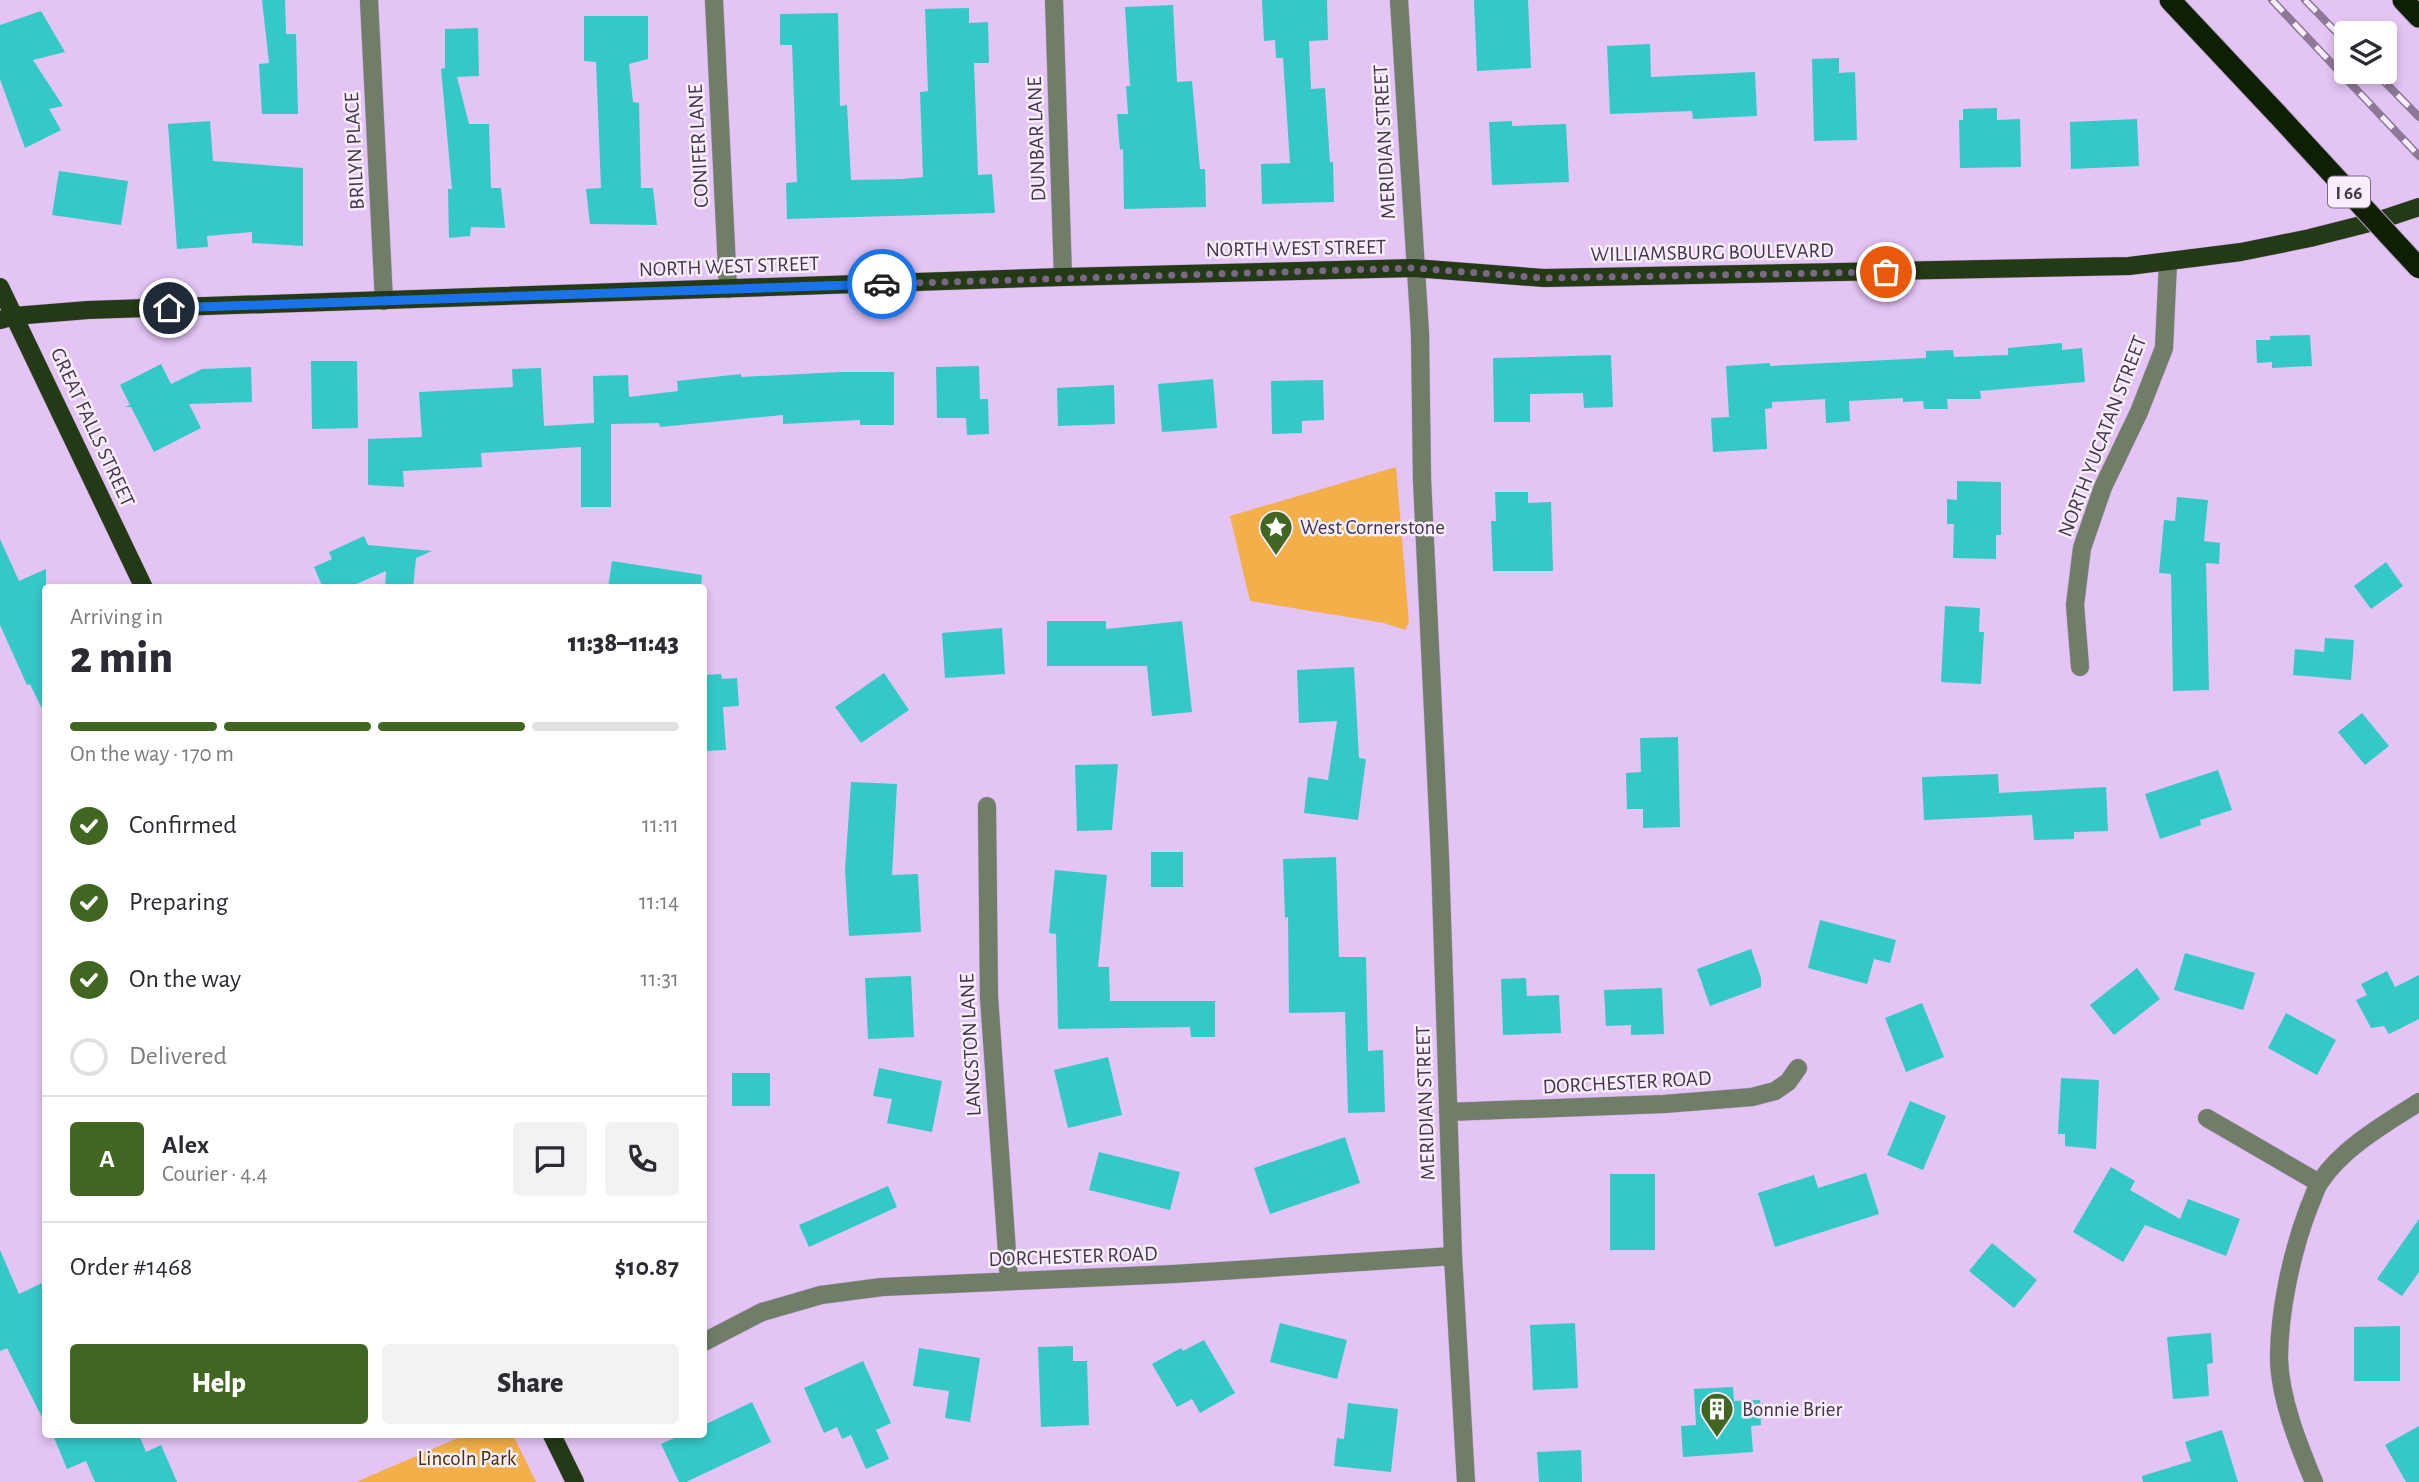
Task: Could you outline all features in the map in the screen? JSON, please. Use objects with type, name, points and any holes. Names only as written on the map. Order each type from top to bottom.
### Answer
[{"type":"highway","name":"I 66","points":[[2170,0],[2419,268]]},
{"type":"highway","points":[[2403,0],[2419,17]]},
{"type":"main road","name":"WILLIAMSBURG BOULEVARD","points":[[1544,278],[2091,267],[2168,262],[2241,252],[2310,238],[2419,207]]},
{"type":"main road","name":"NORTH WEST STREET","points":[[7,318],[88,310],[1063,277],[1414,268],[1544,278]]},
{"type":"main road","name":"GREAT FALLS STREET","points":[[0,287],[7,318],[142,584]]},
{"type":"main road","points":[[553,1438],[575,1482]]},
{"type":"street","name":"BRILYN PLACE","points":[[369,0],[384,300]]},
{"type":"street","name":"CONIFER LANE","points":[[714,0],[727,289]]},
{"type":"street","name":"DUNBAR LANE","points":[[1054,0],[1063,277]]},
{"type":"street","name":"MERIDIAN STREET","points":[[1399,0],[1419,333],[1453,1256],[1466,1482]]},
{"type":"street","name":"NORTH YUCATAN STREET","points":[[2080,667],[2075,605],[2082,548],[2103,486],[2139,412],[2164,348],[2168,262]]},
{"type":"street","name":"LANGSTON LANE","points":[[987,806],[989,997],[1009,1281]]},
{"type":"street","name":"DORCHESTER ROAD","points":[[1448,1112],[1675,1104],[1752,1097],[1775,1091],[1788,1082],[1798,1068]]},
{"type":"street","points":[[2315,1482],[2300,1448],[2287,1403],[2279,1360],[2289,1274],[2300,1230],[2319,1183],[2336,1164],[2368,1135],[2419,1102]]},
{"type":"street","points":[[2207,1118],[2319,1183]]},
{"type":"street","name":"DORCHESTER ROAD","points":[[707,1340],[762,1312],[821,1295],[882,1287],[1174,1274],[1453,1256]]},
{"type":"green space","points":[[1396,467],[1409,622],[1405,630],[1384,623],[1250,601],[1230,516]]},
{"type":"green space","name":"Lincoln Park","points":[[458,1438],[514,1438],[536,1482],[356,1482]]},
{"type":"building","points":[[262,0],[285,0],[286,34],[296,34],[298,114],[262,114],[259,64],[269,63]]},
{"type":"building","points":[[1262,0],[1327,0],[1328,40],[1309,41],[1311,89],[1325,88],[1330,162],[1333,162],[1334,202],[1262,204],[1261,164],[1290,163],[1283,58],[1276,58],[1275,40],[1264,41]]},
{"type":"building","points":[[1474,0],[1528,0],[1531,68],[1477,71]]},
{"type":"building","points":[[1173,5],[1177,82],[1192,81],[1200,169],[1205,169],[1206,207],[1124,209],[1123,149],[1120,150],[1117,114],[1128,114],[1126,86],[1130,86],[1125,7]]},
{"type":"building","points":[[969,8],[969,23],[988,22],[989,63],[974,63],[978,175],[992,174],[995,213],[787,219],[786,183],[797,182],[792,45],[780,45],[780,14],[838,13],[840,106],[847,105],[851,180],[902,179],[923,177],[920,92],[928,91],[925,9]]},
{"type":"building","points":[[41,11],[65,52],[33,60],[63,106],[49,109],[61,130],[25,148],[0,79],[0,25]]},
{"type":"building","points":[[584,16],[648,16],[648,59],[629,64],[633,102],[639,103],[641,188],[653,188],[657,225],[590,224],[586,189],[601,188],[596,62],[584,61]]},
{"type":"building","points":[[478,28],[479,76],[457,77],[469,124],[489,124],[491,188],[501,188],[505,228],[471,227],[470,236],[449,238],[448,189],[452,189],[441,69],[445,68],[445,29]]},
{"type":"building","points":[[1650,44],[1651,77],[1755,72],[1757,116],[1693,119],[1692,111],[1610,114],[1607,46]]},
{"type":"building","points":[[1839,58],[1839,73],[1855,72],[1857,140],[1814,141],[1812,59]]},
{"type":"building","points":[[1997,108],[1997,120],[2020,119],[2021,167],[1960,168],[1959,120],[1963,120],[1963,109]]},
{"type":"building","points":[[2137,119],[2139,166],[2071,169],[2070,122]]},
{"type":"building","points":[[210,121],[213,161],[303,168],[303,246],[252,243],[252,232],[207,236],[208,247],[177,249],[168,124]]},
{"type":"building","points":[[1512,121],[1512,126],[1566,124],[1569,182],[1492,185],[1489,122]]},
{"type":"building","points":[[59,171],[128,181],[121,225],[52,215]]},
{"type":"building","points":[[2310,335],[2312,366],[2272,368],[2272,362],[2257,363],[2256,340],[2270,340],[2270,336]]},
{"type":"building","points":[[2062,343],[2062,350],[2082,348],[2085,382],[1980,391],[1981,399],[1947,399],[1948,409],[1924,409],[1923,401],[1903,402],[1903,398],[1849,401],[1850,421],[1826,423],[1825,399],[1772,402],[1772,408],[1765,409],[1767,449],[1713,452],[1711,418],[1729,417],[1726,366],[1926,358],[1926,351],[1953,350],[1954,357],[2008,355],[2008,348]]},
{"type":"building","points":[[1611,355],[1613,407],[1584,408],[1583,393],[1530,394],[1530,422],[1494,422],[1493,358]]},
{"type":"building","points":[[311,361],[357,361],[358,428],[312,429]]},
{"type":"building","points":[[161,364],[171,384],[202,369],[251,367],[252,402],[189,404],[201,428],[154,452],[131,407],[125,407],[130,405],[120,385]]},
{"type":"building","points":[[979,366],[980,399],[988,399],[989,434],[967,435],[966,418],[937,418],[936,367]]},
{"type":"building","points":[[541,368],[544,426],[594,423],[593,376],[628,375],[629,397],[678,391],[677,381],[741,374],[741,377],[840,372],[894,372],[894,425],[860,425],[860,420],[783,424],[783,415],[660,427],[659,423],[611,424],[611,507],[581,507],[581,447],[481,453],[482,467],[403,471],[404,487],[368,485],[368,439],[422,437],[419,392],[513,387],[512,369]]},
{"type":"building","points":[[1213,379],[1217,428],[1162,432],[1158,384]]},
{"type":"building","points":[[1323,380],[1324,420],[1302,421],[1302,433],[1272,434],[1271,381]]},
{"type":"building","points":[[1114,385],[1115,424],[1058,426],[1057,388]]},
{"type":"building","points":[[1957,481],[2001,482],[2001,535],[1996,535],[1996,559],[1953,558],[1954,524],[1947,524],[1947,499],[1957,500]]},
{"type":"building","points":[[1495,492],[1528,492],[1528,503],[1551,502],[1553,571],[1493,571],[1491,521],[1496,521]]},
{"type":"building","points":[[2177,497],[2208,500],[2204,541],[2220,543],[2219,564],[2206,563],[2209,690],[2173,691],[2171,574],[2159,573],[2164,520],[2175,521]]},
{"type":"building","points":[[364,536],[368,545],[432,551],[416,558],[413,584],[385,584],[386,571],[356,584],[321,584],[314,567],[332,559],[329,552]]},
{"type":"building","points":[[0,539],[19,581],[46,569],[46,584],[42,584],[42,709],[30,684],[27,685],[0,625]]},
{"type":"building","points":[[612,561],[702,575],[701,584],[609,584]]},
{"type":"building","points":[[2386,562],[2403,586],[2371,609],[2354,586]]},
{"type":"building","points":[[1945,606],[1980,608],[1979,632],[1984,632],[1981,684],[1941,682]]},
{"type":"building","points":[[1047,621],[1106,621],[1106,629],[1182,621],[1192,712],[1152,716],[1147,666],[1047,666]]},
{"type":"building","points":[[1002,628],[1005,674],[945,678],[942,633]]},
{"type":"building","points":[[2325,638],[2354,640],[2351,680],[2293,675],[2295,649],[2324,652]]},
{"type":"building","points":[[1354,667],[1359,758],[1366,759],[1358,820],[1304,813],[1308,777],[1328,780],[1337,721],[1299,723],[1297,670]]},
{"type":"building","points":[[884,673],[909,710],[861,743],[835,707]]},
{"type":"building","points":[[721,674],[722,679],[737,678],[739,706],[723,707],[726,750],[707,751],[707,675]]},
{"type":"building","points":[[2362,713],[2389,746],[2365,765],[2338,732]]},
{"type":"building","points":[[1678,737],[1680,827],[1643,828],[1643,809],[1627,809],[1626,773],[1641,772],[1640,738]]},
{"type":"building","points":[[1118,764],[1112,830],[1077,831],[1075,765]]},
{"type":"building","points":[[2218,770],[2232,810],[2200,820],[2201,825],[2160,839],[2145,794]]},
{"type":"building","points":[[1998,774],[1999,793],[2106,787],[2108,831],[2074,832],[2074,839],[2034,840],[2032,815],[1924,820],[1922,777]]},
{"type":"building","points":[[851,782],[897,784],[892,875],[918,874],[921,932],[849,936],[845,870]]},
{"type":"building","points":[[1151,852],[1183,852],[1183,887],[1151,887]]},
{"type":"building","points":[[1336,857],[1339,957],[1366,957],[1368,1051],[1383,1050],[1385,1112],[1348,1113],[1345,1012],[1289,1013],[1288,917],[1285,918],[1283,859]]},
{"type":"building","points":[[1055,870],[1107,875],[1098,967],[1109,967],[1110,1001],[1215,1001],[1215,1037],[1191,1037],[1190,1027],[1058,1029],[1056,934],[1049,933]]},
{"type":"building","points":[[1820,920],[1896,940],[1890,963],[1874,959],[1867,984],[1808,968]]},
{"type":"building","points":[[1751,949],[1761,978],[1761,987],[1710,1006],[1697,969]]},
{"type":"building","points":[[2185,953],[2255,973],[2243,1010],[2174,990]]},
{"type":"building","points":[[2137,968],[2160,999],[2114,1035],[2090,1005]]},
{"type":"building","points":[[2387,971],[2395,987],[2419,975],[2419,1019],[2389,1034],[2384,1026],[2371,1028],[2356,1000],[2367,995],[2361,984]]},
{"type":"building","points":[[911,976],[914,1037],[868,1039],[865,978]]},
{"type":"building","points":[[1526,978],[1527,996],[1559,995],[1561,1033],[1503,1035],[1501,979]]},
{"type":"building","points":[[1662,988],[1664,1034],[1631,1035],[1631,1025],[1606,1026],[1604,990]]},
{"type":"building","points":[[1922,1003],[1944,1057],[1906,1072],[1885,1018]]},
{"type":"building","points":[[2286,1013],[2336,1040],[2317,1075],[2268,1048]]},
{"type":"building","points":[[1108,1057],[1122,1115],[1068,1128],[1054,1070]]},
{"type":"building","points":[[879,1068],[942,1081],[932,1132],[887,1123],[892,1099],[873,1096]]},
{"type":"building","points":[[732,1073],[770,1073],[770,1106],[732,1106]]},
{"type":"building","points":[[2061,1078],[2099,1080],[2096,1149],[2065,1146],[2065,1134],[2058,1134]]},
{"type":"building","points":[[1910,1101],[1946,1116],[1923,1170],[1887,1155]]},
{"type":"building","points":[[1345,1137],[1360,1183],[1270,1214],[1254,1168]]},
{"type":"building","points":[[1099,1152],[1180,1172],[1170,1210],[1089,1190]]},
{"type":"building","points":[[2111,1167],[2135,1181],[2130,1190],[2180,1219],[2188,1199],[2240,1219],[2226,1256],[2145,1225],[2123,1262],[2073,1232]]},
{"type":"building","points":[[1866,1173],[1879,1214],[1775,1247],[1758,1193],[1814,1175],[1818,1188]]},
{"type":"building","points":[[1610,1174],[1655,1174],[1655,1250],[1610,1250]]},
{"type":"building","points":[[888,1186],[897,1207],[809,1247],[799,1225]]},
{"type":"building","points":[[2419,1219],[2419,1272],[2402,1296],[2377,1279]]},
{"type":"building","points":[[1992,1243],[2037,1280],[2014,1308],[1969,1271]]},
{"type":"building","points":[[0,1250],[19,1294],[42,1283],[42,1417],[7,1348],[0,1351]]},
{"type":"building","points":[[1280,1323],[1347,1340],[1337,1379],[1270,1362]]},
{"type":"building","points":[[1575,1323],[1578,1388],[1533,1390],[1530,1325]]},
{"type":"building","points":[[2400,1326],[2400,1381],[2354,1381],[2354,1327]]},
{"type":"building","points":[[2211,1333],[2213,1363],[2207,1364],[2209,1396],[2173,1399],[2167,1337]]},
{"type":"building","points":[[1204,1340],[1235,1393],[1200,1413],[1192,1399],[1177,1407],[1152,1364],[1181,1348],[1183,1351]]},
{"type":"building","points":[[1073,1346],[1073,1361],[1087,1361],[1089,1425],[1041,1427],[1038,1347]]},
{"type":"building","points":[[919,1348],[980,1358],[970,1422],[945,1418],[949,1391],[913,1386]]},
{"type":"building","points":[[863,1361],[891,1423],[876,1430],[889,1459],[866,1469],[851,1435],[842,1439],[837,1427],[824,1433],[804,1388]]},
{"type":"building","name":"Bonnie Brier","points":[[1733,1387],[1734,1401],[1760,1400],[1761,1425],[1751,1426],[1753,1452],[1683,1457],[1681,1426],[1696,1425],[1694,1389]]},
{"type":"building","points":[[752,1402],[771,1442],[686,1482],[679,1482],[661,1444],[674,1438],[707,1438],[707,1424]]},
{"type":"building","points":[[1348,1403],[1398,1409],[1391,1472],[1334,1466],[1337,1438],[1344,1439]]},
{"type":"building","points":[[2419,1426],[2419,1482],[2406,1482],[2385,1445]]},
{"type":"building","points":[[2222,1430],[2238,1482],[2143,1482],[2142,1476],[2191,1461],[2185,1442]]},
{"type":"building","points":[[54,1438],[140,1438],[146,1452],[161,1445],[177,1482],[95,1482],[86,1461],[67,1469]]},
{"type":"building","points":[[1581,1450],[1582,1482],[1539,1482],[1537,1452]]},
{"type":"railway","points":[[2272,0],[2419,156]]},
{"type":"railway","points":[[2305,0],[2334,30]]},
{"type":"railway","points":[[2387,84],[2419,117]]},
{"type":"way so far","points":[[882,284],[1414,268],[1544,278],[1886,272]]},
{"type":"place","name":"West Cornerstone","points":[[1276,557]]},
{"type":"place","name":"Bonnie Brier","points":[[1717,1439]]},
{"type":"route","points":[[169,308],[882,284]]}]
